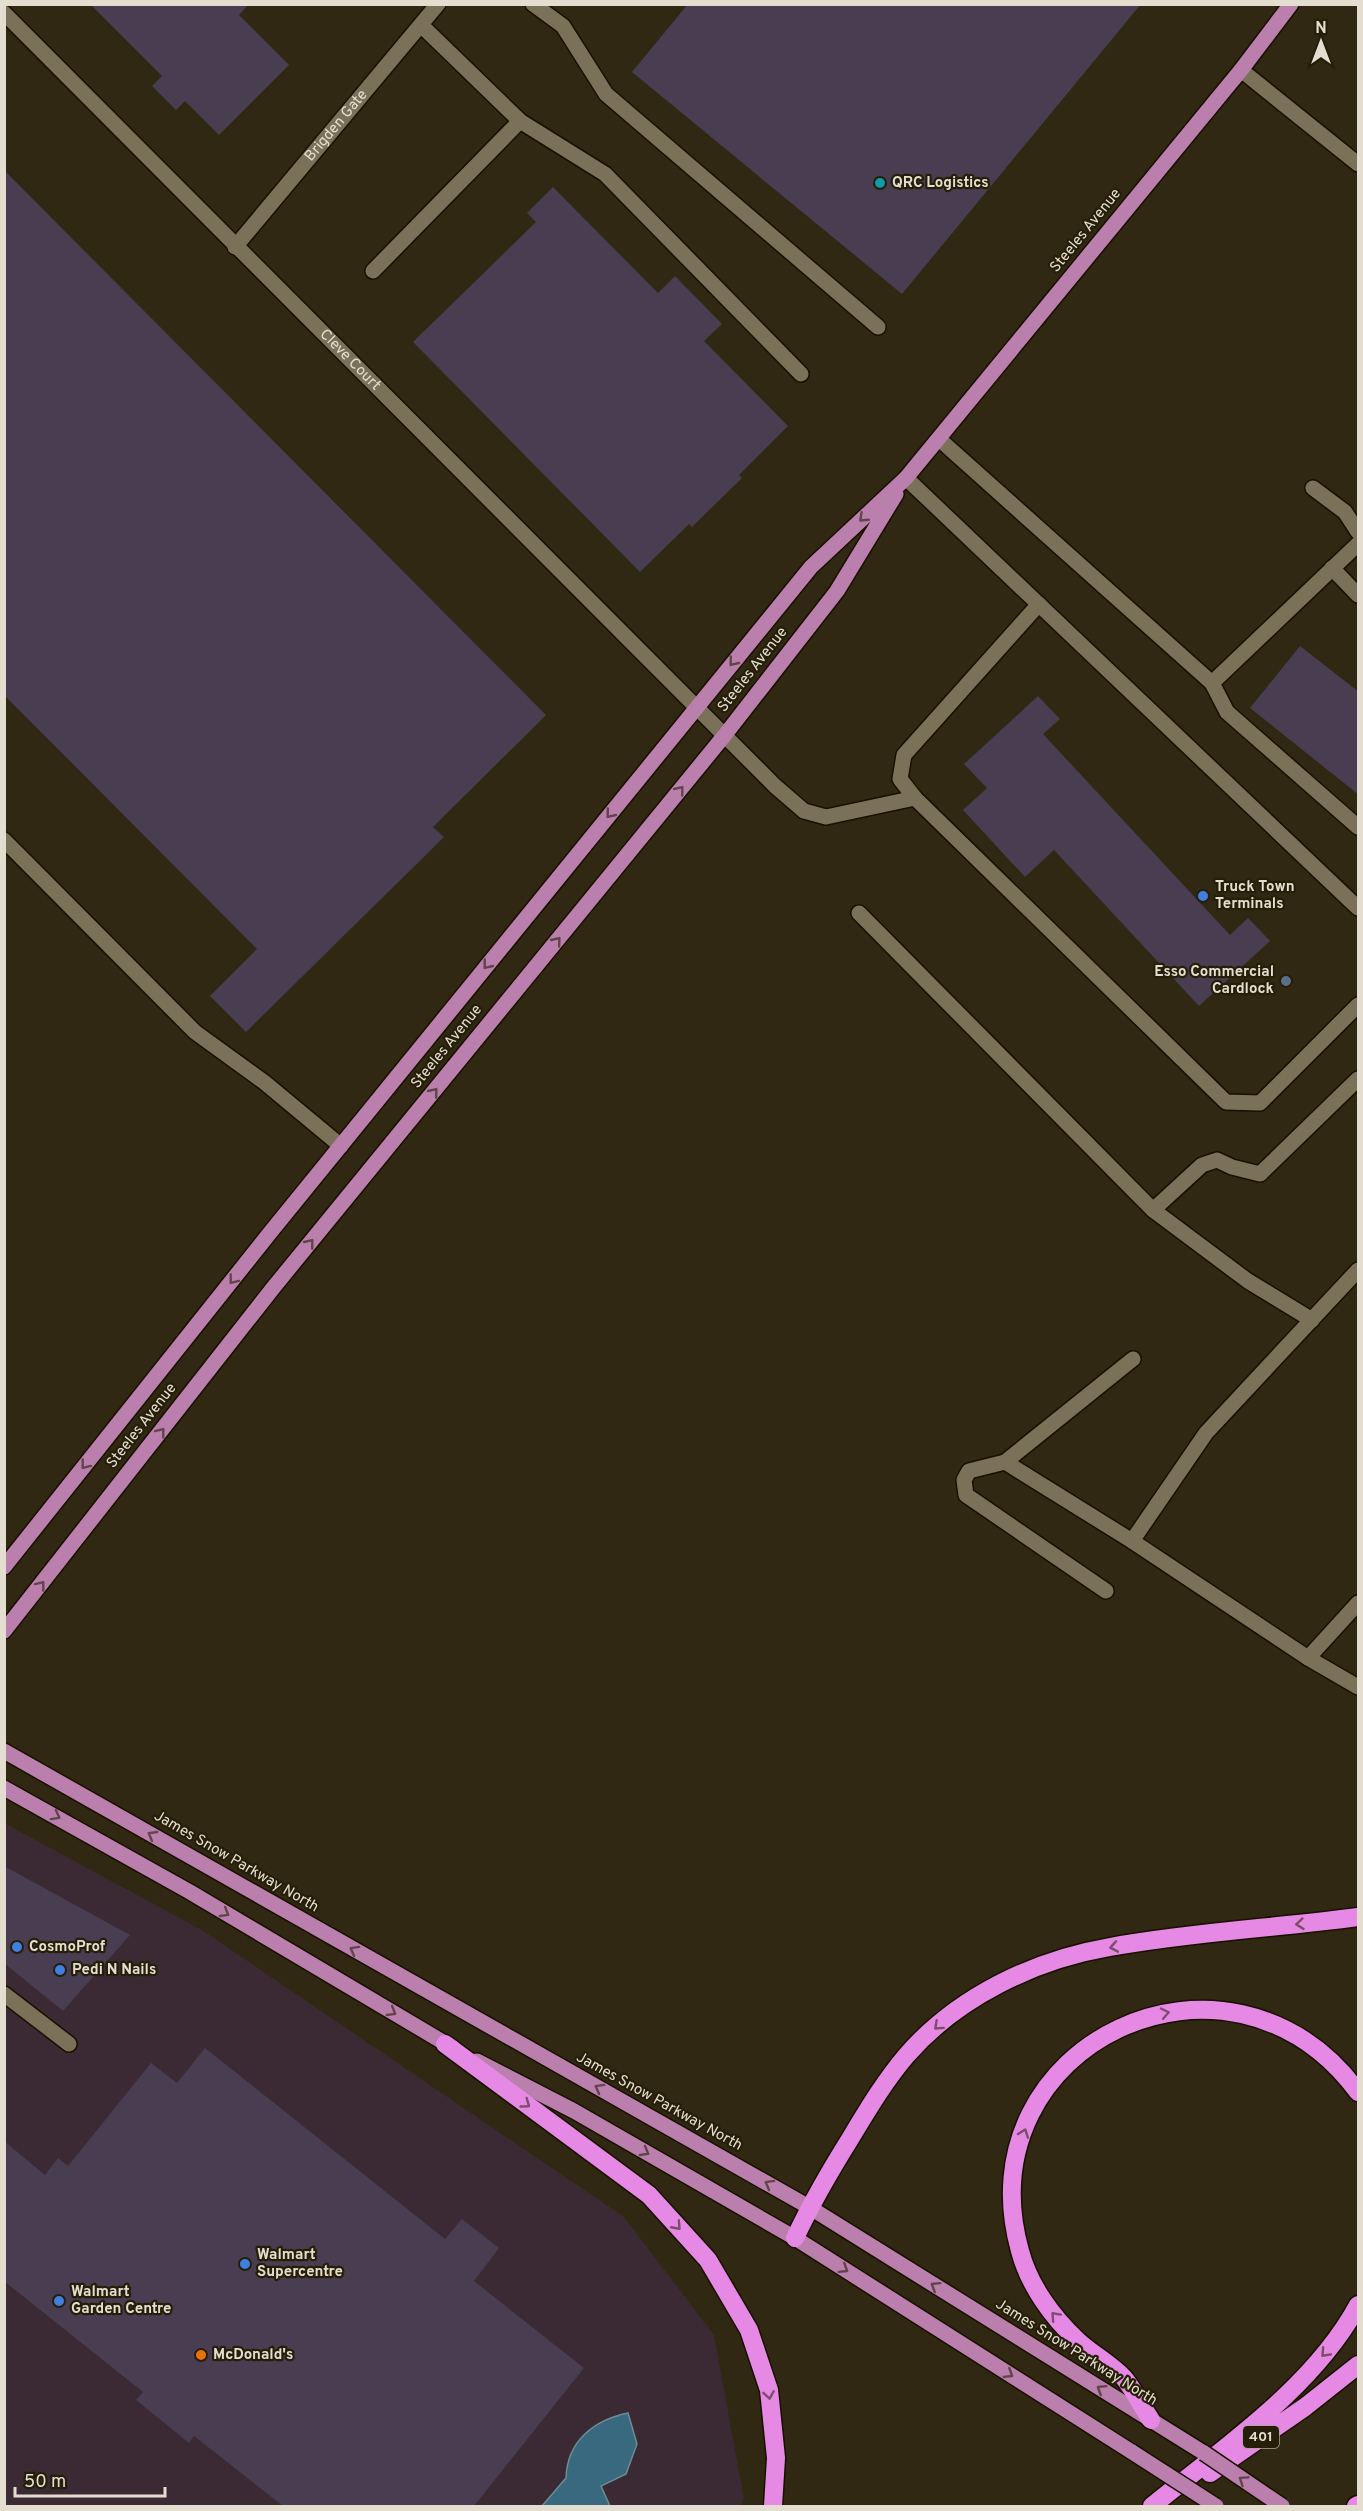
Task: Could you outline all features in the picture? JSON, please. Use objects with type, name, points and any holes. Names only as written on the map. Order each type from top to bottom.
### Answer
[{"type":"highway","points":[[795,2238],[809,2207],[878,2093],[907,2056],[943,2021],[983,1993],[1040,1966],[1109,1947],[1359,1917]]},
{"type":"highway","points":[[1151,2420],[1124,2378],[1077,2340],[1048,2308],[1032,2282],[1020,2253],[1012,2212],[1014,2171],[1024,2131],[1043,2094],[1069,2062],[1112,2031],[1160,2013],[1201,2009],[1242,2013],[1291,2031],[1333,2061],[1359,2092]]},
{"type":"highway","points":[[446,2044],[649,2194],[708,2260],[749,2330],[769,2390],[776,2458],[773,2506]]},
{"type":"highway","points":[[1152,2506],[1281,2400],[1334,2343],[1359,2305]]},
{"type":"highway","name":"401","points":[[1162,2506],[1305,2408],[1359,2365]]},
{"type":"main road","name":"Steeles Avenue","points":[[4,1567],[341,1146],[811,567],[906,478],[1241,70],[1291,4]]},
{"type":"main road","name":"Steeles Avenue","points":[[4,1631],[273,1288],[724,736],[837,591],[906,478]]},
{"type":"main road","name":"James Snow Parkway North","points":[[4,1751],[809,2207],[1151,2420],[1282,2506]]},
{"type":"main road","points":[[4,1788],[190,1892],[446,2044],[574,2111],[795,2238],[1216,2506]]},
{"type":"street","name":"Brigden Gate","points":[[235,247],[438,4]]},
{"type":"street","points":[[541,7],[563,26],[606,94],[878,327]]},
{"type":"street","name":"Cleve Court","points":[[4,13],[695,709],[804,811],[826,817],[915,798]]},
{"type":"street","points":[[421,25],[520,121],[605,174],[801,374]]},
{"type":"street","points":[[1241,70],[1359,164]]},
{"type":"street","points":[[373,271],[520,121]]},
{"type":"street","points":[[939,439],[1212,683],[1227,712],[1359,827]]},
{"type":"street","points":[[906,478],[1359,908]]},
{"type":"street","points":[[1313,488],[1345,512],[1359,532]]},
{"type":"street","points":[[1212,683],[1359,543]]},
{"type":"street","points":[[1332,568],[1359,595]]},
{"type":"street","points":[[1039,604],[904,756],[900,779],[915,798],[1226,1102],[1260,1102],[1359,1005]]},
{"type":"street","points":[[4,840],[195,1032],[264,1082],[341,1146]]},
{"type":"street","points":[[859,913],[1153,1210],[1248,1281],[1312,1320]]},
{"type":"street","points":[[1153,1210],[1202,1165],[1217,1160],[1232,1167],[1260,1174],[1359,1079]]},
{"type":"street","points":[[1132,1541],[1206,1433],[1359,1270]]},
{"type":"street","points":[[1106,1591],[966,1495],[963,1480],[969,1471],[1005,1462],[1133,1359]]},
{"type":"street","points":[[1005,1462],[1132,1541],[1308,1658],[1359,1687]]},
{"type":"street","points":[[1308,1658],[1359,1603]]},
{"type":"street","points":[[4,1994],[69,2044]]},
{"type":"shaded area","points":[[4,1823],[202,1930],[624,2217],[714,2335],[744,2499],[741,2506],[5,2506]]},
{"type":"water","points":[[628,2413],[637,2444],[626,2474],[601,2486],[610,2506],[542,2506],[566,2478],[571,2453],[585,2434],[604,2421]]},
{"type":"building","points":[[90,4],[249,4],[239,15],[289,65],[219,135],[185,101],[176,110],[152,86],[162,76]]},
{"type":"building","name":"QRC Logistics","points":[[688,4],[1141,4],[902,294],[632,72]]},
{"type":"building","points":[[4,170],[546,715],[433,827],[444,837],[246,1032],[210,996],[257,949],[4,695]]},
{"type":"building","points":[[553,187],[658,293],[675,276],[722,324],[704,341],[788,426],[739,475],[742,478],[692,527],[689,524],[640,572],[413,342],[536,222],[527,213]]},
{"type":"building","points":[[1300,646],[1359,692],[1359,795],[1250,708]]},
{"type":"building","points":[[1038,696],[1060,719],[1043,734],[1230,935],[1248,918],[1270,941],[1199,1006],[1054,850],[1025,877],[963,810],[987,788],[964,764]]},
{"type":"building","points":[[4,1866],[130,1935],[63,2011],[4,1963]]},
{"type":"building","name":"Walmart Supercentre","points":[[205,2048],[445,2239],[462,2219],[499,2248],[474,2281],[584,2368],[474,2506],[283,2506],[194,2436],[189,2443],[136,2400],[143,2392],[4,2281],[4,2141],[45,2175],[58,2158],[68,2166],[151,2063],[177,2083]]},
{"type":"place","name":"QRC Logistics","points":[[880,183]]},
{"type":"place","name":"Truck Town Terminals","points":[[1203,896]]},
{"type":"place","name":"Esso Commercial Cardlock","points":[[1286,981]]},
{"type":"place","name":"CosmoProf","points":[[17,1947]]},
{"type":"place","name":"Pedi N Nails","points":[[60,1970]]},
{"type":"place","name":"Walmart Supercentre","points":[[245,2264]]},
{"type":"place","name":"Walmart Garden Centre","points":[[59,2301]]},
{"type":"place","name":"McDonald's","points":[[201,2355]]}]
